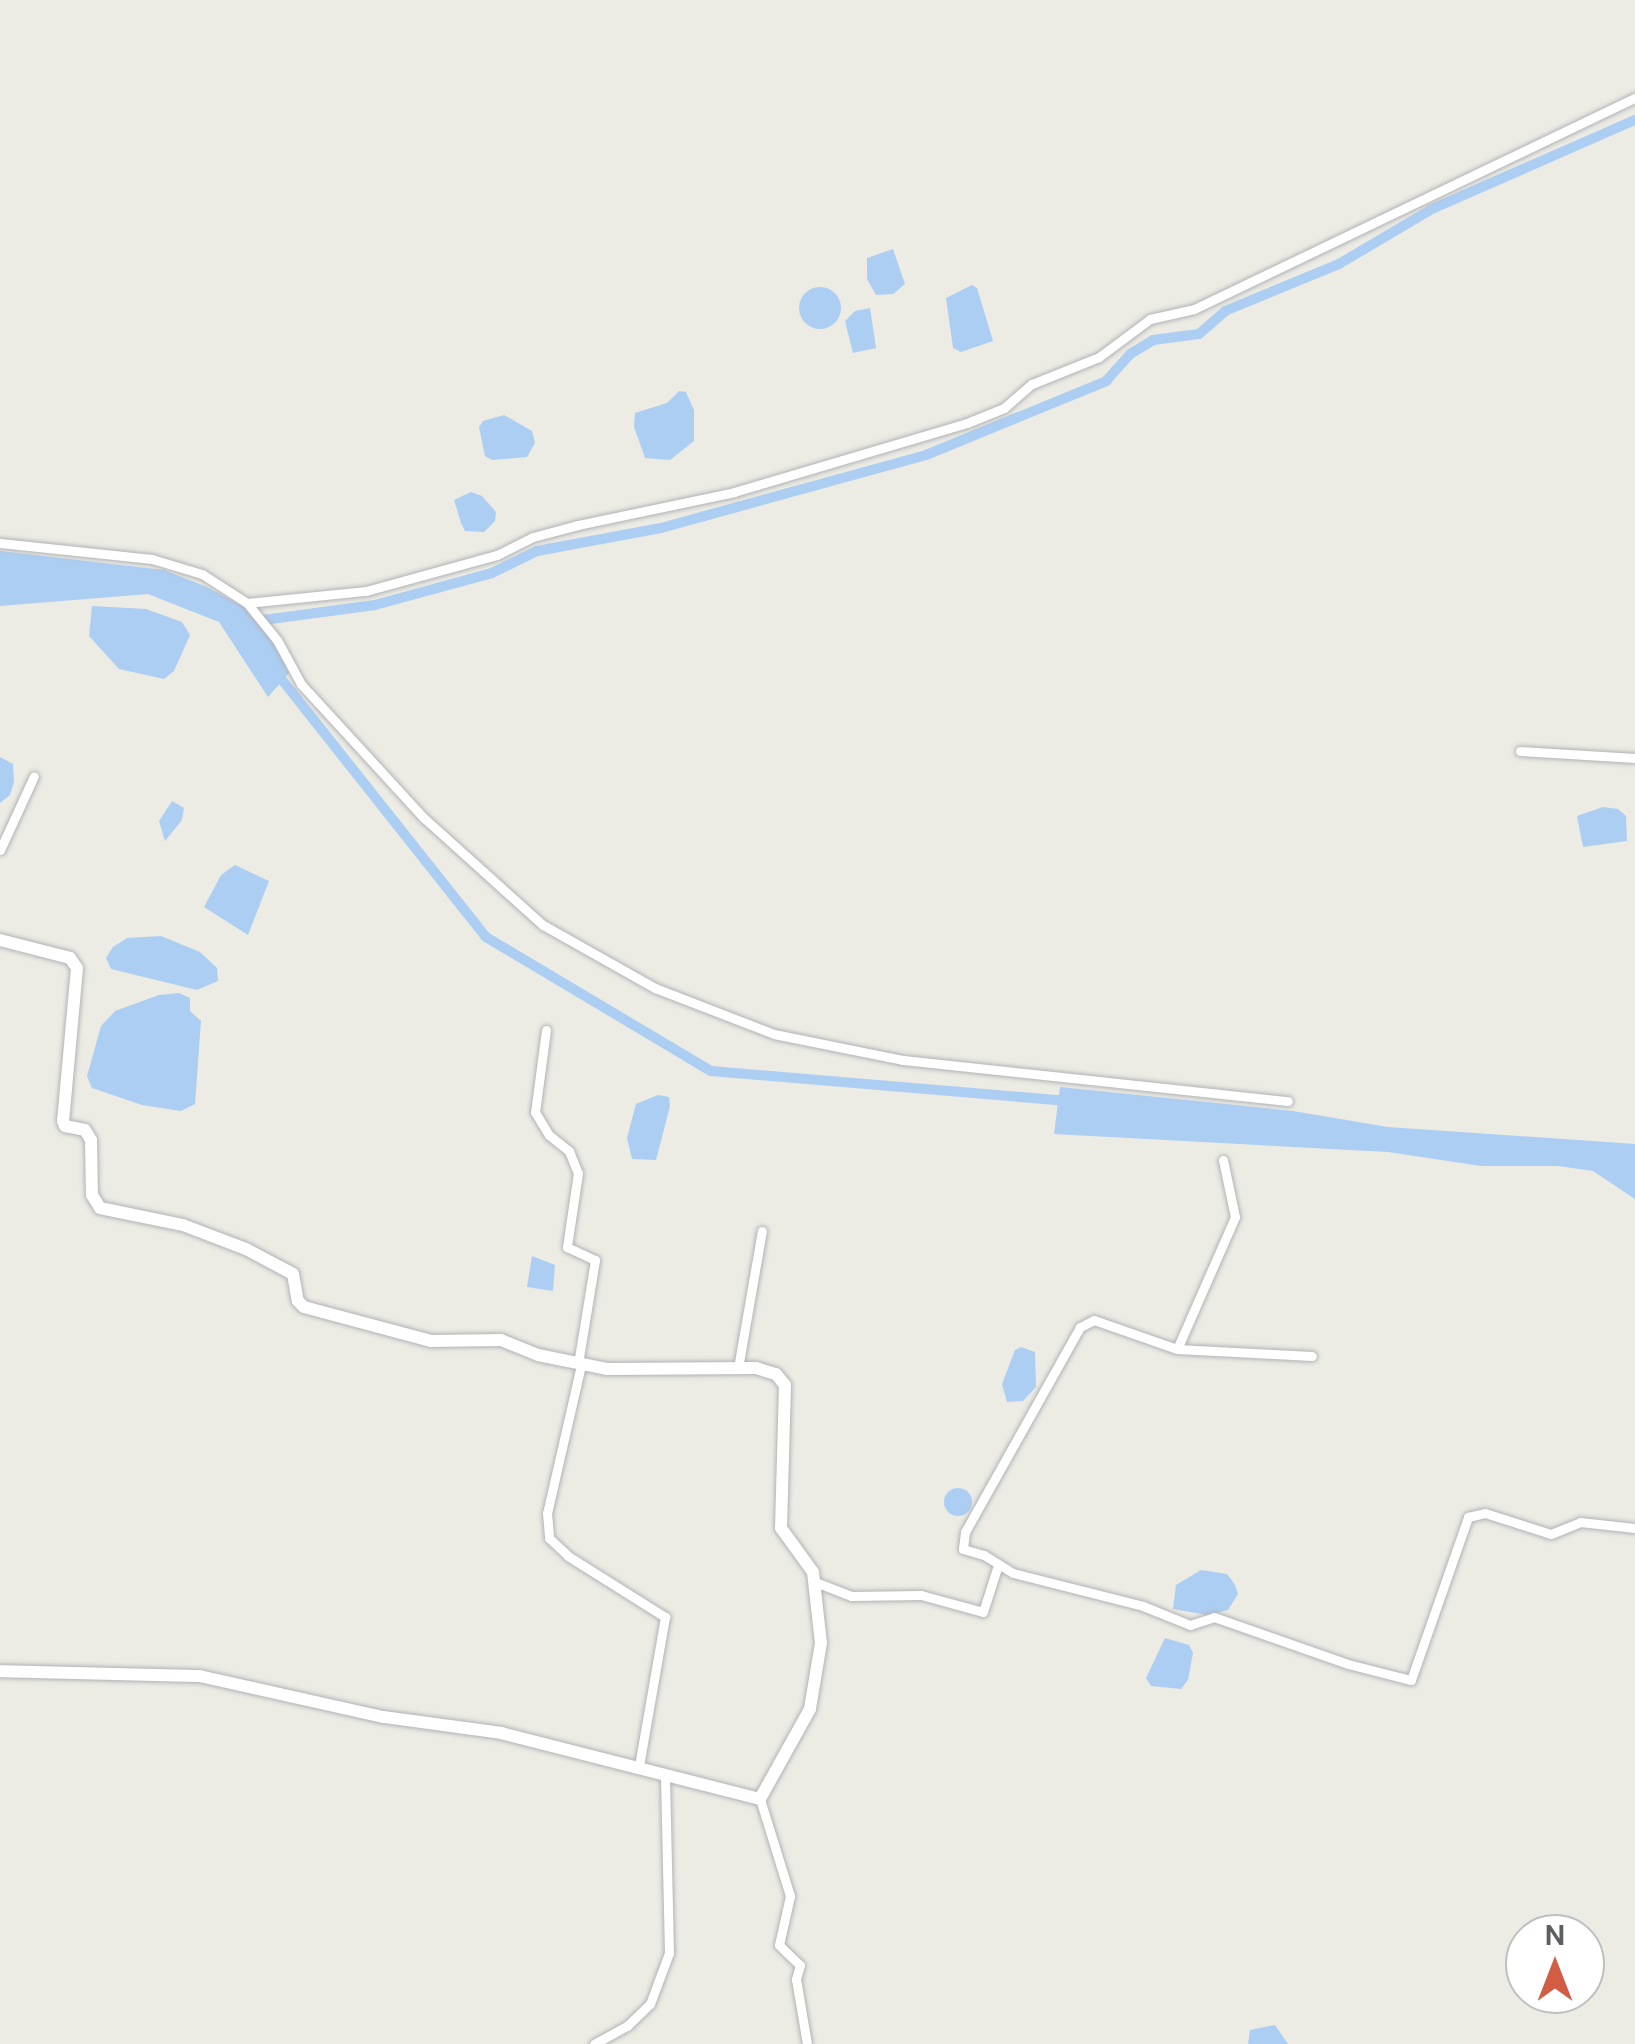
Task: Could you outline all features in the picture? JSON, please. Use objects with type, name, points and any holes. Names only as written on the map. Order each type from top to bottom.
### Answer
[{"type":"street","points":[[246,603],[366,591],[497,555],[548,533],[734,492],[967,424],[1004,408],[1032,384],[1098,357],[1150,319],[1194,308],[1635,98]]},
{"type":"street","points":[[0,543],[152,559],[202,574],[246,603],[269,630],[301,684],[424,818],[543,924],[655,988],[774,1034],[902,1060],[1288,1101]]},
{"type":"street","points":[[1520,751],[1635,758]]},
{"type":"street","points":[[0,850],[34,776]]},
{"type":"street","points":[[0,940],[70,958],[77,968],[63,1121],[70,1129],[85,1130],[91,1140],[94,1203],[184,1226],[246,1248],[293,1274],[298,1300],[304,1307],[431,1341],[501,1340],[580,1365],[666,1371],[738,1368],[776,1374],[785,1386],[781,1528],[813,1572],[822,1643],[810,1709],[760,1799],[790,1896],[779,1945],[800,1964],[796,1980],[807,2044]]},
{"type":"street","points":[[546,1030],[535,1112],[549,1134],[569,1151],[578,1173],[567,1247],[595,1260],[580,1365],[546,1513],[550,1538],[568,1556],[665,1617],[646,1702],[639,1766]]},
{"type":"street","points":[[1177,1349],[1234,1216],[1224,1160]]},
{"type":"street","points":[[738,1368],[762,1231]]},
{"type":"street","points":[[1312,1356],[1177,1349],[1094,1320],[1080,1327],[965,1532],[963,1548],[1013,1573],[1143,1606],[1190,1625],[1214,1617],[1348,1664],[1411,1680],[1468,1518],[1485,1513],[1552,1534],[1580,1522],[1635,1528]]},
{"type":"street","points":[[815,1582],[851,1596],[921,1595],[983,1612],[998,1565]]},
{"type":"street","points":[[0,1671],[200,1676],[383,1717],[502,1732],[760,1799]]},
{"type":"street","points":[[594,2044],[627,2026],[650,2004],[669,1953],[665,1774]]},
{"type":"water","points":[[893,249],[905,284],[893,294],[876,295],[867,279],[867,258]]},
{"type":"water","points":[[972,285],[977,288],[993,341],[961,352],[953,348],[946,298]]},
{"type":"water","points":[[820,287],[835,293],[841,308],[835,323],[820,329],[805,323],[799,308],[805,293]]},
{"type":"water","points":[[870,308],[876,348],[853,353],[845,321],[855,311]]},
{"type":"water","points":[[679,391],[686,392],[694,410],[694,441],[670,460],[645,458],[634,427],[635,413],[667,403]]},
{"type":"water","points":[[504,415],[532,431],[535,443],[527,457],[492,460],[485,456],[479,427],[483,421]]},
{"type":"water","points":[[471,492],[482,496],[496,512],[495,521],[484,532],[465,531],[461,523],[454,500]]},
{"type":"water","points":[[0,551],[164,570],[207,587],[244,607],[271,635],[289,673],[268,697],[219,622],[148,594],[0,606]]},
{"type":"water","points":[[92,606],[146,609],[182,622],[190,635],[174,671],[164,679],[119,669],[89,636]]},
{"type":"water","points":[[0,757],[13,764],[14,782],[10,795],[0,803]]},
{"type":"water","points":[[172,801],[184,808],[182,820],[165,841],[159,821]]},
{"type":"water","points":[[1603,807],[1618,809],[1626,816],[1627,841],[1583,847],[1577,816]]},
{"type":"water","points":[[235,865],[269,881],[248,935],[204,907],[221,875]]},
{"type":"water","points":[[161,936],[200,952],[217,968],[218,981],[197,990],[111,969],[106,958],[113,947],[127,938]]},
{"type":"water","points":[[179,993],[190,998],[190,1011],[201,1021],[195,1104],[181,1111],[142,1105],[92,1088],[87,1076],[101,1026],[115,1011],[159,995]]},
{"type":"water","points":[[1060,1087],[1293,1111],[1388,1127],[1635,1144],[1635,1199],[1593,1171],[1558,1166],[1481,1166],[1388,1152],[1054,1134]]},
{"type":"water","points":[[658,1095],[669,1097],[670,1106],[656,1160],[632,1159],[627,1138],[636,1104]]},
{"type":"water","points":[[532,1256],[555,1265],[553,1291],[527,1287]]},
{"type":"water","points":[[1021,1347],[1035,1352],[1036,1387],[1023,1401],[1007,1402],[1002,1384],[1015,1350]]},
{"type":"water","points":[[958,1488],[968,1492],[972,1502],[968,1512],[958,1516],[948,1512],[944,1502],[948,1492]]},
{"type":"water","points":[[1201,1570],[1227,1574],[1235,1585],[1238,1594],[1228,1610],[1208,1615],[1173,1609],[1176,1585]]},
{"type":"water","points":[[1165,1638],[1189,1645],[1193,1653],[1188,1680],[1181,1689],[1151,1686],[1146,1678]]},
{"type":"water","points":[[1275,2025],[1288,2044],[1248,2044],[1250,2030]]},
{"type":"waterway","points":[[256,621],[375,605],[492,573],[537,551],[661,528],[926,455],[1106,381],[1130,354],[1153,340],[1199,334],[1225,311],[1339,264],[1432,209],[1635,120]]},
{"type":"waterway","points":[[275,671],[486,937],[711,1071],[1071,1101]]}]
